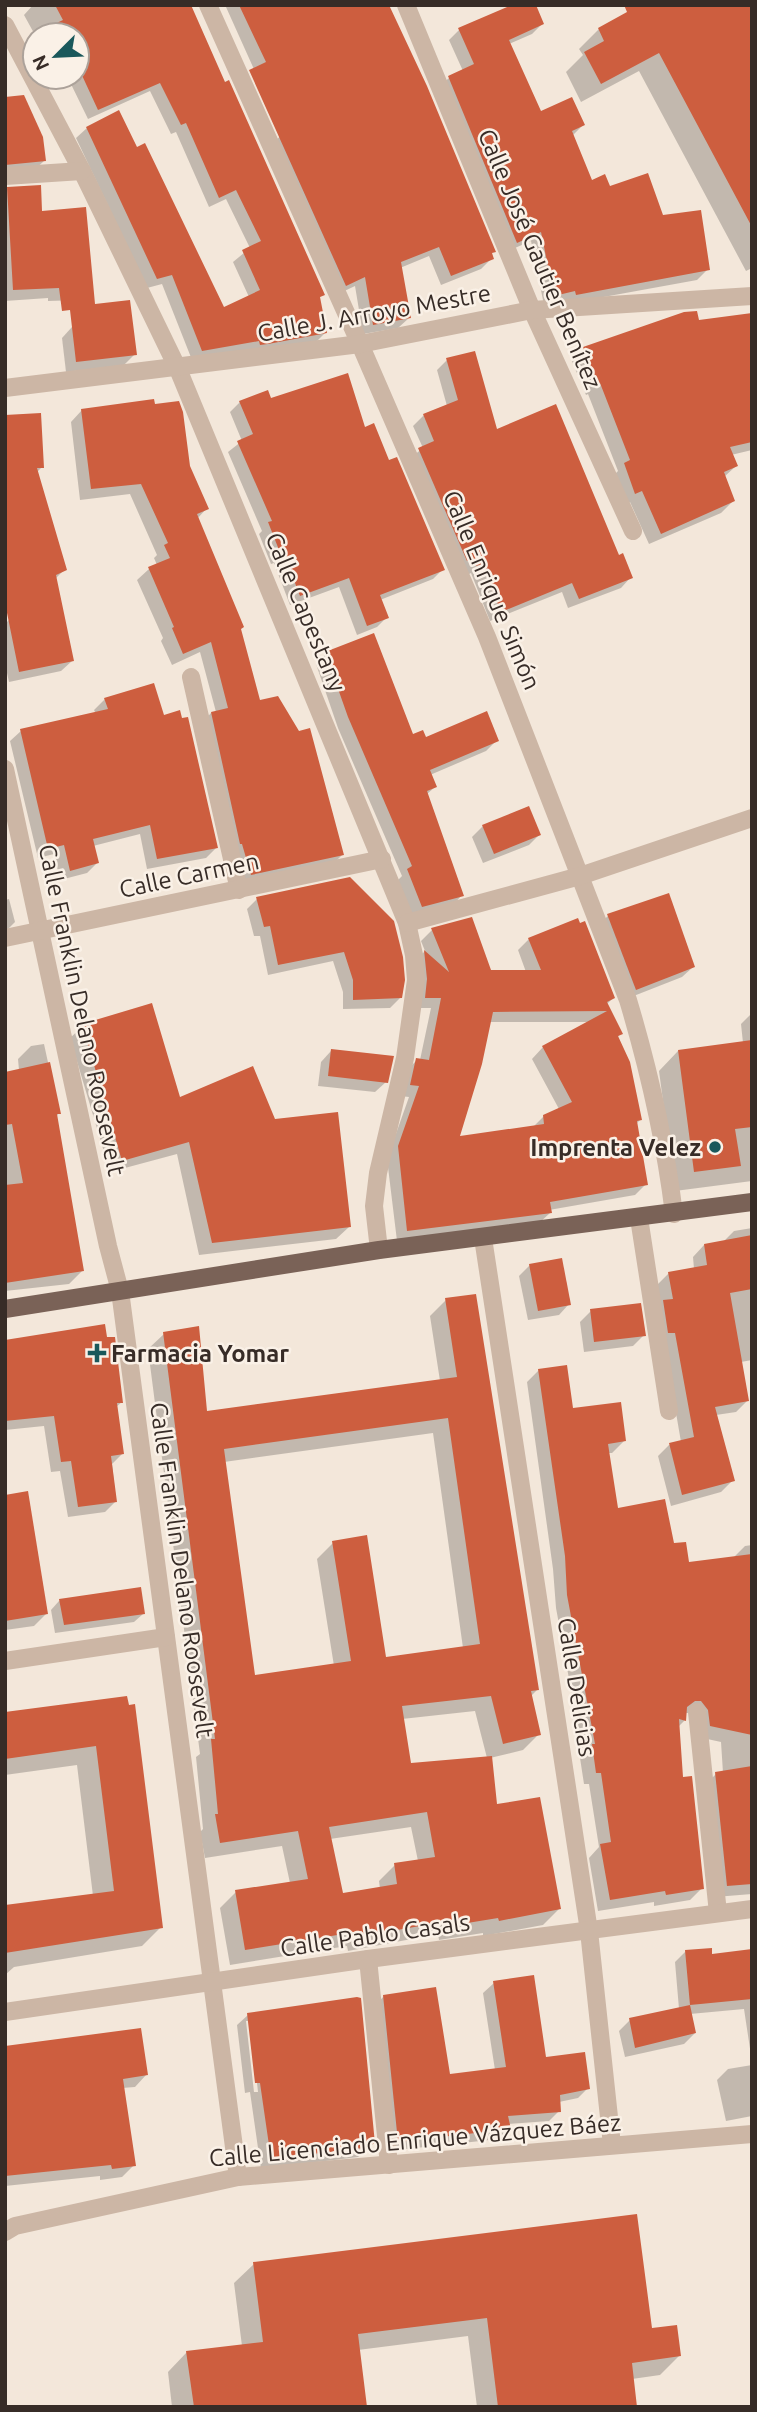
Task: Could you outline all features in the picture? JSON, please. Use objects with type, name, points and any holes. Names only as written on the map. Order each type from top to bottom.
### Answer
[{"type":"main road","points":[[5,1310],[379,1250],[752,1202]]},
{"type":"street","name":"Calle Enrique Simón","points":[[208,5],[360,344],[487,637],[628,1000],[646,1059],[669,1168],[674,1214]]},
{"type":"street","name":"Calle José Gautier Benítez","points":[[406,5],[532,310],[633,531]]},
{"type":"street","name":"Calle Capestany","points":[[5,25],[82,171],[177,369],[407,922],[416,980],[405,1058],[378,1173],[374,1206],[379,1250]]},
{"type":"street","points":[[5,176],[82,171]]},
{"type":"street","name":"Calle J. Arroyo Mestre","points":[[5,388],[177,369],[360,344],[532,310],[752,296]]},
{"type":"street","points":[[191,677],[239,890]]},
{"type":"street","name":"Calle Franklin Delano Roosevelt","points":[[5,769],[120,1292],[238,2177]]},
{"type":"street","points":[[407,922],[580,876],[752,818]]},
{"type":"street","name":"Calle Carmen","points":[[5,938],[382,859]]},
{"type":"street","points":[[639,1218],[670,1411]]},
{"type":"street","name":"Calle Delicias","points":[[484,1238],[589,1931],[612,2145]]},
{"type":"street","points":[[5,1661],[166,1637]]},
{"type":"street","points":[[697,1712],[718,1913]]},
{"type":"street","name":"Calle Pablo Casals","points":[[5,2012],[368,1959],[752,1909]]},
{"type":"street","points":[[368,1959],[389,2165]]},
{"type":"street","name":"Calle Licenciado Enrique Vázquez Báez","points":[[5,2232],[15,2225],[238,2177],[752,2134]]},
{"type":"building","points":[[55,5],[191,5],[225,82],[229,80],[325,295],[320,297],[327,333],[268,344],[260,345],[259,341],[202,351],[172,275],[157,279],[86,127],[119,110],[137,147],[145,143],[224,307],[260,290],[242,250],[261,241],[236,190],[219,198],[186,123],[181,125],[160,83],[98,110],[89,91],[91,21],[61,21],[63,20]]},
{"type":"building","points":[[239,5],[389,5],[427,86],[496,252],[492,253],[494,259],[451,276],[439,247],[401,262],[411,318],[373,325],[365,277],[346,286],[249,70],[266,62]]},
{"type":"building","points":[[512,5],[536,5],[544,24],[509,40],[541,111],[572,97],[585,125],[572,131],[592,180],[605,174],[610,186],[648,173],[663,215],[701,210],[710,270],[576,295],[575,291],[554,296],[541,232],[517,243],[448,76],[474,64],[458,28]]},
{"type":"building","points":[[624,5],[752,5],[752,227],[659,53],[601,84],[584,52],[604,41],[598,28],[627,12]]},
{"type":"building","points":[[24,95],[43,137],[46,161],[5,165],[5,97]]},
{"type":"building","points":[[41,185],[42,211],[86,207],[95,304],[130,300],[137,355],[76,362],[70,310],[62,311],[59,288],[13,290],[7,187]]},
{"type":"building","points":[[697,311],[699,320],[752,313],[752,442],[730,447],[738,466],[724,472],[735,501],[661,534],[642,491],[635,494],[624,463],[630,460],[583,347],[684,312]]},
{"type":"building","points":[[475,351],[497,429],[556,404],[619,555],[623,553],[633,578],[579,599],[572,583],[501,612],[482,564],[476,566],[473,559],[467,561],[418,448],[434,441],[423,414],[458,400],[446,358]]},
{"type":"building","points":[[348,373],[365,427],[374,423],[389,460],[397,457],[445,570],[380,595],[389,618],[367,626],[349,578],[300,596],[268,522],[272,521],[237,441],[253,434],[239,401],[268,390],[271,398]]},
{"type":"building","points":[[154,399],[155,404],[179,401],[183,412],[190,466],[209,509],[197,514],[244,627],[241,629],[260,700],[278,696],[299,731],[310,728],[344,855],[251,875],[240,844],[211,712],[228,708],[211,642],[183,654],[148,567],[170,558],[164,545],[168,543],[141,484],[91,489],[81,409]]},
{"type":"building","points":[[41,413],[44,468],[37,468],[67,570],[56,575],[74,661],[19,672],[5,603],[5,415]]},
{"type":"building","points":[[374,633],[413,734],[423,730],[426,737],[487,711],[499,741],[430,770],[437,787],[427,791],[464,896],[422,907],[407,869],[412,866],[348,717],[325,652]]},
{"type":"building","points":[[154,683],[164,715],[180,710],[182,718],[188,717],[218,848],[157,859],[150,825],[93,839],[99,863],[70,871],[64,845],[48,849],[20,729],[108,709],[104,698]]},
{"type":"building","points":[[529,806],[541,835],[494,854],[482,825]]},
{"type":"building","points":[[350,877],[394,921],[403,957],[405,980],[402,998],[353,1000],[353,980],[344,952],[278,965],[270,926],[264,927],[256,897]]},
{"type":"building","points":[[669,893],[695,967],[636,990],[607,914]]},
{"type":"building","points":[[472,917],[491,970],[541,970],[528,938],[578,918],[580,923],[585,921],[615,998],[607,1002],[623,1034],[618,1036],[630,1062],[642,1120],[637,1121],[648,1185],[550,1202],[552,1213],[407,1231],[398,1146],[419,1086],[410,1085],[416,1058],[429,1060],[441,998],[425,998],[427,979],[424,950],[449,972],[431,928]],"holes":[[[607,1011],[542,1046],[572,1102],[543,1115],[544,1124],[460,1136],[482,1064],[493,1012]]]},
{"type":"building","points":[[152,1003],[180,1097],[253,1066],[275,1119],[338,1112],[351,1227],[212,1243],[189,1142],[122,1161],[82,1024]]},
{"type":"building","points":[[752,1040],[752,1127],[735,1129],[741,1166],[694,1172],[678,1050]]},
{"type":"building","points":[[331,1049],[394,1056],[388,1083],[328,1076]]},
{"type":"building","points":[[50,1062],[61,1114],[57,1114],[84,1271],[5,1283],[5,1185],[23,1183],[12,1124],[5,1125],[5,1072]]},
{"type":"building","points":[[752,1235],[752,1289],[730,1293],[749,1401],[715,1407],[735,1481],[682,1495],[669,1443],[694,1437],[675,1333],[668,1333],[663,1300],[673,1299],[668,1272],[707,1265],[704,1244]]},
{"type":"building","points":[[562,1258],[571,1305],[538,1311],[529,1264]]},
{"type":"building","points":[[476,1294],[539,1690],[531,1691],[541,1735],[503,1744],[491,1696],[402,1706],[411,1763],[492,1756],[497,1804],[540,1797],[561,1909],[499,1921],[498,1918],[455,1925],[454,1920],[363,1936],[362,1931],[245,1950],[235,1890],[308,1879],[298,1831],[220,1843],[215,1814],[218,1814],[211,1739],[215,1739],[163,1332],[199,1326],[207,1411],[457,1377],[445,1298]],"holes":[[[448,1418],[480,1644],[386,1657],[367,1535],[332,1541],[351,1661],[255,1675],[224,1449]],[[427,1812],[435,1857],[394,1863],[397,1884],[343,1893],[329,1827]]]},
{"type":"building","points":[[641,1303],[646,1336],[594,1342],[590,1309]]},
{"type":"building","points":[[105,1324],[107,1337],[115,1337],[123,1403],[117,1403],[124,1454],[111,1456],[117,1502],[78,1507],[71,1461],[61,1462],[54,1416],[5,1421],[5,1340]]},
{"type":"building","points":[[567,1365],[573,1408],[621,1402],[626,1441],[608,1444],[618,1508],[665,1499],[674,1543],[686,1542],[689,1562],[752,1554],[752,1735],[710,1726],[708,1710],[701,1701],[695,1701],[687,1707],[686,1721],[679,1719],[683,1777],[692,1776],[704,1889],[666,1895],[665,1891],[610,1900],[600,1844],[611,1842],[601,1773],[596,1773],[592,1744],[595,1744],[567,1595],[565,1556],[538,1369]]},
{"type":"building","points":[[28,1491],[48,1614],[5,1621],[5,1495]]},
{"type":"building","points":[[141,1587],[145,1614],[64,1625],[59,1599]]},
{"type":"building","points":[[127,1696],[129,1705],[135,1704],[163,1928],[5,1953],[5,1905],[114,1891],[96,1746],[5,1759],[5,1712]]},
{"type":"building","points":[[752,1766],[752,1884],[727,1886],[715,1772]]},
{"type":"building","points":[[712,1948],[712,1954],[752,1949],[752,1999],[690,2005],[685,1950]]},
{"type":"building","points":[[534,1975],[546,2057],[585,2052],[590,2089],[560,2095],[561,2112],[508,2116],[511,2129],[398,2142],[383,1995],[436,1987],[450,2074],[506,2067],[493,1981]]},
{"type":"building","points":[[361,1998],[375,2144],[370,2144],[371,2147],[271,2159],[260,2083],[255,2083],[247,2013]]},
{"type":"building","points":[[690,2005],[696,2033],[635,2048],[629,2018]]},
{"type":"building","points":[[141,2028],[148,2075],[123,2079],[136,2166],[112,2169],[111,2165],[5,2176],[5,2046]]},
{"type":"building","points":[[637,2214],[652,2328],[677,2325],[681,2356],[632,2363],[637,2407],[498,2407],[487,2318],[358,2334],[367,2407],[194,2407],[186,2351],[263,2342],[253,2262]]},
{"type":"place","name":"Imprenta Velez","points":[[715,1147]]},
{"type":"place","name":"Farmacia Yomar","points":[[97,1353]]}]
